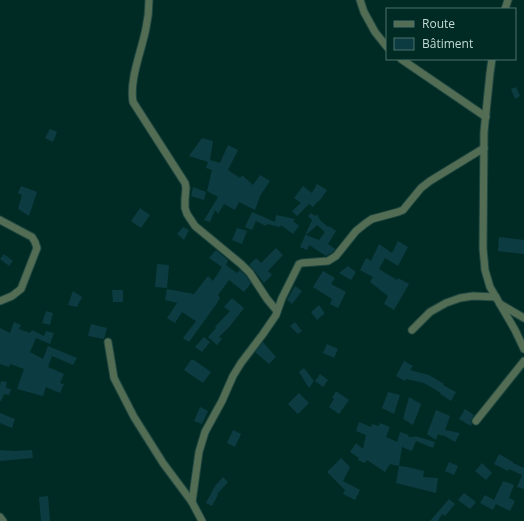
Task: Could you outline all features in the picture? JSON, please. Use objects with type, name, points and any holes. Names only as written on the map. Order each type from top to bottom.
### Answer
[{"type":"street","points":[[149,0],[146,28],[132,84],[133,102],[185,183],[185,208],[195,226],[250,273],[267,299],[277,311]]},
{"type":"street","points":[[360,0],[364,12],[375,32],[386,46]]},
{"type":"street","points":[[401,60],[486,117]]},
{"type":"street","points":[[492,60],[484,148],[484,262],[490,287],[515,330],[524,349]]},
{"type":"street","points":[[192,502],[199,452],[205,432],[241,363],[264,334],[277,311],[299,264],[328,261],[332,259],[356,231],[366,222],[403,210],[421,188],[430,181],[484,148]]},
{"type":"street","points":[[0,220],[32,237],[37,248],[21,289],[12,296],[0,300]]},
{"type":"street","points":[[412,330],[430,312],[446,303],[460,298],[473,296],[496,297]]},
{"type":"street","points":[[500,304],[524,318]]},
{"type":"street","points":[[108,342],[112,368],[117,386],[134,417],[163,463],[192,502],[202,521]]},
{"type":"street","points":[[476,421],[524,361]]},
{"type":"street","points":[[0,517],[3,521]]},
{"type":"building","points":[[516,87],[520,96],[515,99],[511,89]]},
{"type":"building","points":[[50,129],[57,132],[53,142],[45,138]]},
{"type":"building","points":[[202,138],[213,141],[210,160],[220,163],[228,145],[238,150],[228,170],[240,178],[242,175],[253,185],[260,175],[270,181],[260,196],[255,210],[239,202],[235,210],[224,204],[218,214],[215,210],[210,222],[204,220],[218,197],[207,191],[212,170],[206,168],[208,162],[189,156]]},
{"type":"building","points":[[317,184],[327,190],[313,207],[309,204],[297,216],[292,211],[301,203],[294,198],[303,186],[312,193]]},
{"type":"building","points":[[21,186],[37,192],[29,216],[18,209],[22,195],[18,193]]},
{"type":"building","points":[[193,187],[206,192],[204,200],[191,196]]},
{"type":"building","points":[[140,208],[150,215],[141,228],[131,221]]},
{"type":"building","points":[[252,212],[275,222],[276,215],[295,219],[293,221],[299,226],[293,234],[281,225],[280,227],[267,224],[266,226],[256,221],[252,230],[245,227]]},
{"type":"building","points":[[311,213],[315,216],[317,214],[320,220],[328,227],[329,226],[336,231],[328,244],[335,249],[326,256],[309,245],[307,250],[300,247],[312,220],[308,216]],"holes":[[[317,225],[325,232],[319,240],[306,235]]]},
{"type":"building","points":[[183,227],[189,230],[184,240],[177,234]]},
{"type":"building","points":[[237,228],[247,231],[242,244],[232,240]]},
{"type":"building","points":[[499,237],[524,240],[524,254],[498,251]]},
{"type":"building","points":[[398,241],[408,247],[398,266],[385,258],[379,269],[397,280],[398,278],[409,284],[394,310],[384,304],[388,296],[370,282],[373,277],[360,270],[366,258],[371,261],[379,244],[392,253]]},
{"type":"building","points":[[276,248],[283,255],[268,271],[272,275],[264,283],[249,265],[256,258],[261,263]]},
{"type":"building","points":[[216,250],[228,260],[226,265],[237,273],[240,270],[251,283],[244,292],[229,280],[218,295],[220,298],[215,306],[189,342],[183,338],[196,321],[182,312],[175,323],[167,318],[177,303],[165,300],[167,289],[194,294],[208,276],[213,281],[222,267],[209,258]]},
{"type":"building","points":[[4,254],[13,261],[9,266],[0,259]]},
{"type":"building","points":[[157,264],[169,265],[167,288],[155,287]]},
{"type":"building","points":[[348,266],[356,272],[351,280],[339,273]]},
{"type":"building","points":[[323,271],[335,278],[331,284],[346,292],[338,308],[330,304],[332,299],[313,287]]},
{"type":"building","points":[[295,286],[302,291],[292,304],[287,300]]},
{"type":"building","points":[[112,290],[123,290],[123,302],[113,302]]},
{"type":"building","points":[[73,291],[82,297],[77,307],[68,305]]},
{"type":"building","points":[[232,298],[244,308],[219,337],[222,339],[217,345],[208,337],[230,311],[224,307]]},
{"type":"building","points":[[319,305],[324,314],[317,320],[311,312]]},
{"type":"building","points":[[46,311],[53,313],[50,325],[42,323]]},
{"type":"building","points":[[14,322],[21,325],[19,329],[30,333],[32,330],[44,336],[46,331],[54,333],[50,344],[36,338],[30,352],[43,359],[48,346],[77,358],[73,365],[52,356],[48,367],[64,374],[60,383],[64,384],[60,393],[46,387],[43,396],[17,389],[24,369],[10,364],[9,367],[0,364],[0,328],[10,333]]},
{"type":"building","points":[[295,322],[302,331],[298,334],[290,326]]},
{"type":"building","points":[[91,324],[107,328],[104,339],[88,336]]},
{"type":"building","points":[[204,337],[210,342],[202,352],[195,347]]},
{"type":"building","points":[[263,342],[276,357],[269,364],[255,352]]},
{"type":"building","points":[[327,344],[338,349],[334,358],[323,353]]},
{"type":"building","points":[[191,360],[194,360],[211,372],[203,383],[184,370]]},
{"type":"building","points":[[404,361],[413,366],[410,370],[429,375],[456,392],[451,401],[424,383],[406,379],[405,381],[396,376]]},
{"type":"building","points":[[304,368],[314,381],[309,388],[299,372]]},
{"type":"building","points":[[320,374],[328,380],[323,387],[315,381]]},
{"type":"building","points":[[1,381],[7,382],[6,388],[11,389],[9,395],[4,394],[0,401],[0,385]]},
{"type":"building","points":[[336,391],[349,400],[339,414],[329,407],[334,399],[332,398]]},
{"type":"building","points":[[388,392],[400,395],[394,414],[382,408]]},
{"type":"building","points":[[299,393],[309,403],[298,414],[288,404]]},
{"type":"building","points":[[409,397],[421,404],[413,425],[403,419]]},
{"type":"building","points":[[200,407],[208,411],[202,424],[194,421]]},
{"type":"building","points":[[465,409],[474,415],[471,420],[471,426],[459,419]]},
{"type":"building","points":[[436,410],[450,416],[445,430],[460,433],[455,442],[443,435],[438,434],[436,440],[427,434]]},
{"type":"building","points":[[0,413],[15,419],[12,428],[0,423]]},
{"type":"building","points":[[359,422],[371,427],[372,424],[379,426],[380,423],[390,427],[386,437],[397,442],[400,432],[409,435],[408,437],[415,436],[435,442],[433,448],[416,441],[412,451],[402,447],[399,466],[390,464],[385,472],[367,460],[365,463],[358,460],[359,458],[350,452],[356,443],[363,449],[366,435],[356,431]]},
{"type":"building","points":[[233,430],[241,434],[235,447],[227,443]]},
{"type":"building","points":[[0,450],[32,450],[33,458],[0,461]]},
{"type":"building","points":[[499,454],[524,468],[524,489],[517,487],[522,475],[509,469],[508,471],[494,464]]},
{"type":"building","points":[[341,458],[350,467],[343,481],[360,490],[355,500],[343,494],[345,490],[327,472]]},
{"type":"building","points":[[449,462],[458,466],[454,475],[445,471]]},
{"type":"building","points":[[482,463],[492,473],[486,480],[475,471]]},
{"type":"building","points":[[399,466],[424,471],[423,477],[438,478],[436,493],[396,483]]},
{"type":"building","points":[[223,477],[228,482],[217,494],[218,495],[212,506],[206,503],[215,486]]},
{"type":"building","points":[[503,481],[514,485],[509,498],[515,501],[510,511],[496,504],[493,510],[480,503],[485,495],[494,500]]},
{"type":"building","points":[[464,493],[476,502],[470,509],[458,500]]},
{"type":"building","points":[[48,496],[50,521],[41,521],[39,497]]},
{"type":"building","points":[[449,499],[455,504],[445,516],[442,514],[438,521],[430,521]]}]
